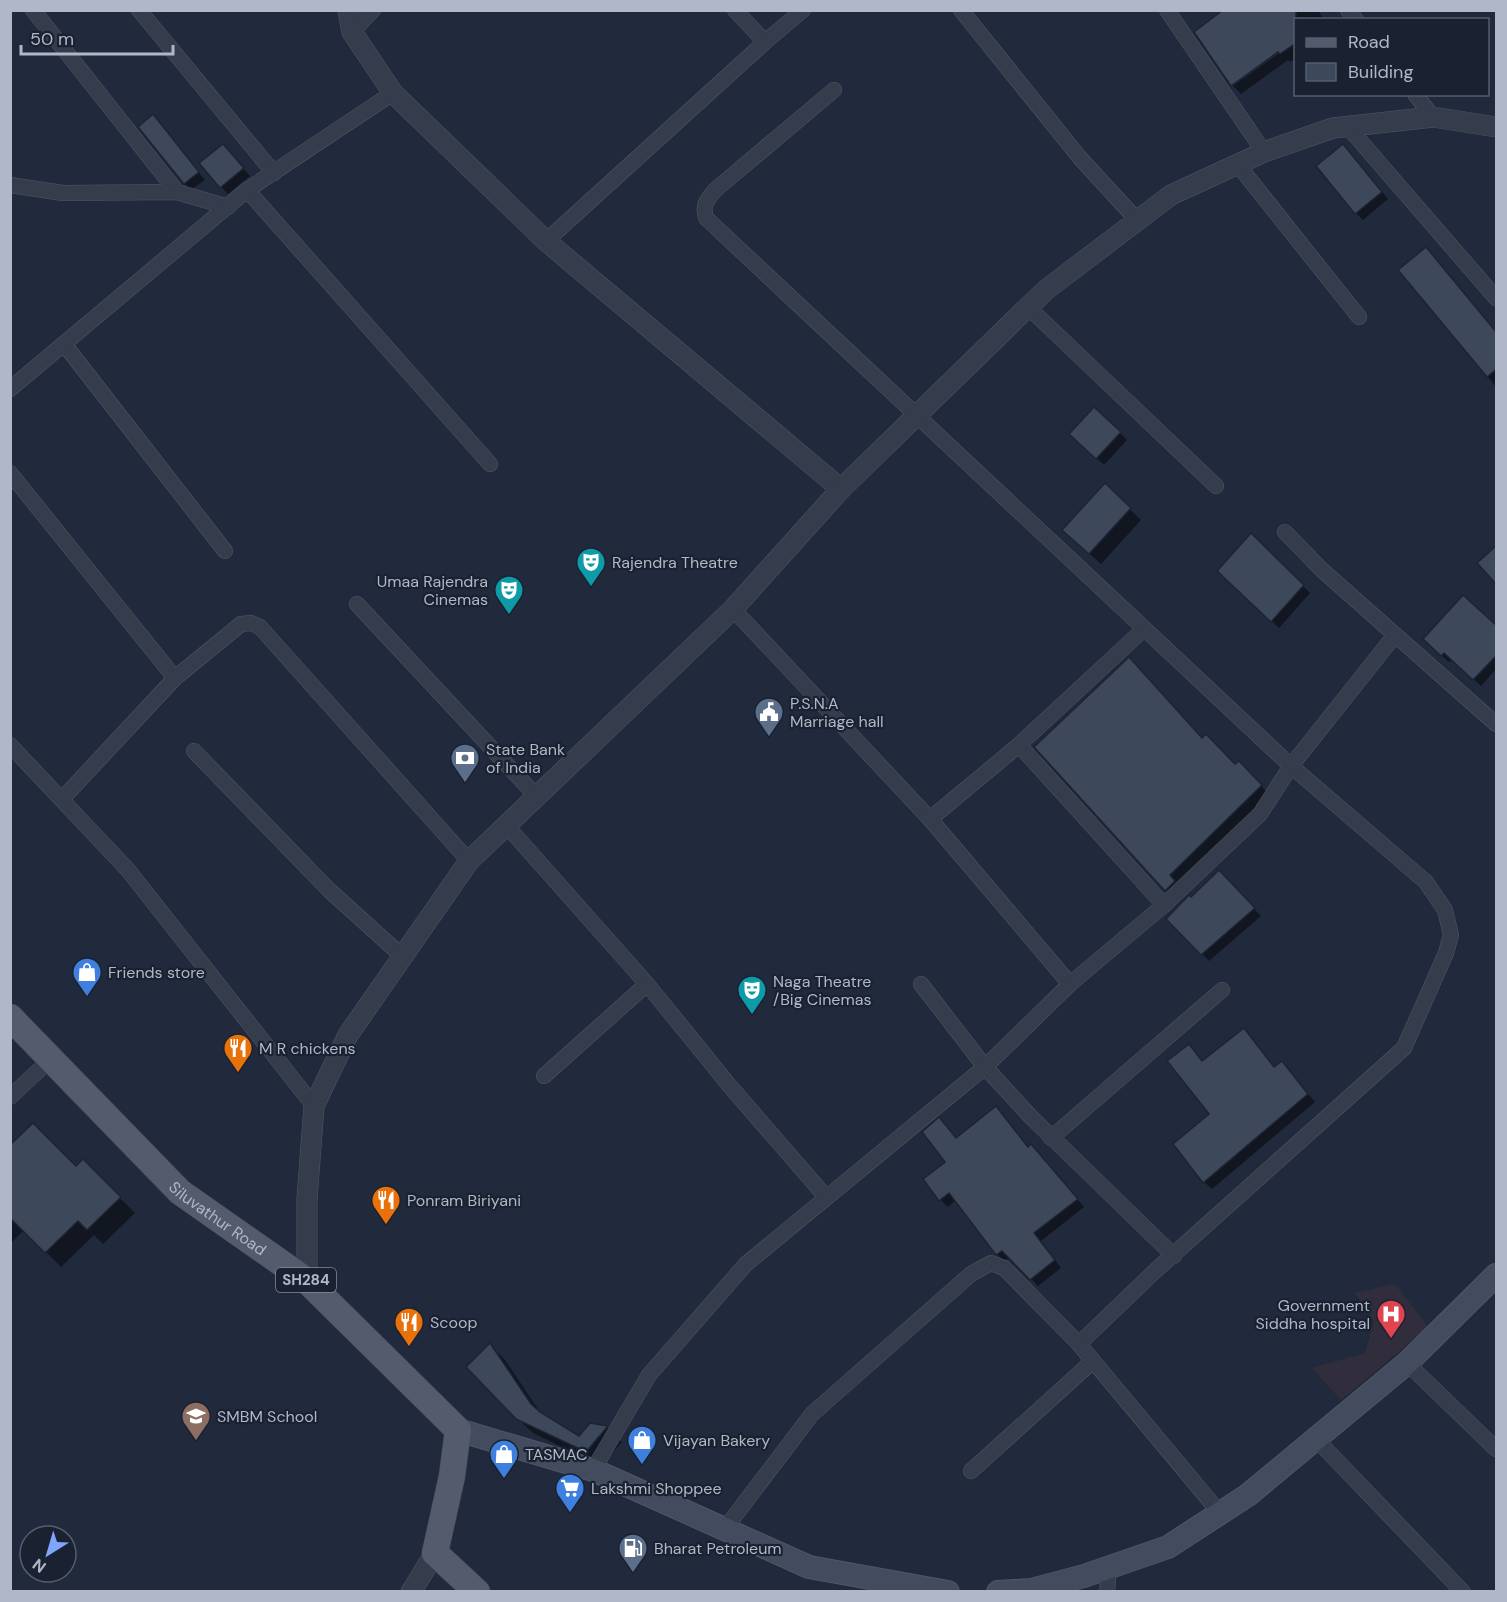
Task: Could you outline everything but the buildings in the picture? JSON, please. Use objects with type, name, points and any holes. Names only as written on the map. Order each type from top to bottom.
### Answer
[{"type":"main road","name":"Siluvathur Road","points":[[10,1017],[180,1192],[307,1281],[458,1431]]},
{"type":"main road","points":[[998,1592],[1031,1590],[1109,1568],[1168,1546],[1220,1513],[1248,1495],[1407,1363],[1497,1275]]},
{"type":"main road","points":[[477,1592],[435,1553],[452,1476],[458,1431],[593,1470],[809,1567],[948,1592]]},
{"type":"street","points":[[33,10],[177,192]]},
{"type":"street","points":[[139,10],[274,173]]},
{"type":"street","points":[[352,33],[373,10]]},
{"type":"street","points":[[735,10],[765,42]]},
{"type":"street","points":[[546,241],[803,10]]},
{"type":"street","points":[[961,10],[1080,158],[1138,221]]},
{"type":"street","points":[[1167,10],[1264,152]]},
{"type":"street","points":[[347,11],[352,33],[393,93],[546,241],[841,489]]},
{"type":"street","points":[[834,90],[715,190],[706,200],[703,209],[706,218],[1291,765],[1426,882],[1445,910],[1451,935],[1446,953],[1404,1048],[1079,1344]]},
{"type":"street","points":[[10,389],[247,190],[393,93]]},
{"type":"street","points":[[1417,96],[1433,117]]},
{"type":"street","points":[[307,1281],[307,1199],[314,1106],[348,1035],[469,861],[538,798],[733,609],[841,489],[1028,307],[1047,289],[1171,195],[1264,152],[1333,128],[1433,117],[1497,127]]},
{"type":"street","points":[[1348,127],[1497,298]]},
{"type":"street","points":[[1238,165],[1359,317]]},
{"type":"street","points":[[10,185],[63,193],[177,192],[228,207]]},
{"type":"street","points":[[247,190],[490,464]]},
{"type":"street","points":[[1028,307],[1216,486]]},
{"type":"street","points":[[64,344],[225,551]]},
{"type":"street","points":[[10,473],[175,678]]},
{"type":"street","points":[[1285,532],[1322,570],[1497,724]]},
{"type":"street","points":[[357,604],[538,798]]},
{"type":"street","points":[[733,609],[930,819],[1070,984]]},
{"type":"street","points":[[63,798],[175,678],[242,624],[251,623],[260,627],[469,861]]},
{"type":"street","points":[[930,819],[1019,745],[1144,629]]},
{"type":"street","points":[[593,1470],[649,1375],[746,1264],[985,1067],[1070,984],[1164,905],[1260,814],[1291,765],[1395,635]]},
{"type":"street","points":[[10,745],[63,798],[128,870],[314,1106]]},
{"type":"street","points":[[1019,745],[1164,905]]},
{"type":"street","points":[[194,751],[330,890],[402,956]]},
{"type":"street","points":[[506,825],[647,984],[729,1085],[826,1197]]},
{"type":"street","points":[[544,1076],[647,984]]},
{"type":"street","points":[[921,984],[985,1067],[1052,1138],[1174,1256]]},
{"type":"street","points":[[1052,1138],[1222,990]]},
{"type":"street","points":[[10,1097],[51,1059]]},
{"type":"street","points":[[724,1530],[812,1414],[971,1274],[991,1263],[1004,1268],[1079,1344],[1220,1513]]},
{"type":"street","points":[[971,1471],[1093,1361]]},
{"type":"street","points":[[1407,1363],[1497,1449]]},
{"type":"street","points":[[1316,1439],[1463,1592]]},
{"type":"street","points":[[411,1592],[435,1553]]},
{"type":"street","points":[[1107,1592],[1109,1568]]},
{"type":"shaded area","name":"Government Siddha hospital","points":[[1395,1284],[1428,1327],[1341,1400],[1312,1368],[1365,1353],[1374,1321],[1355,1293]]},
{"type":"place","name":"Rajendra Theatre","points":[[591,588]]},
{"type":"place","name":"Umaa Rajendra Cinemas","points":[[509,616]]},
{"type":"place","name":"P.S.N.A Marriage hall","points":[[769,738]]},
{"type":"place","name":"State Bank of India","points":[[465,784]]},
{"type":"place","name":"Friends store","points":[[87,998]]},
{"type":"place","name":"Naga Theatre /Big Cinemas","points":[[752,1016]]},
{"type":"place","name":"M R chickens","points":[[238,1074]]},
{"type":"place","name":"Ponram Biriyani","points":[[386,1226]]},
{"type":"place","name":"Government Siddha hospital","points":[[1391,1340]]},
{"type":"place","name":"Scoop","points":[[409,1348]]},
{"type":"place","name":"SMBM School","points":[[196,1442]]},
{"type":"place","name":"Vijayan Bakery","points":[[642,1466]]},
{"type":"place","name":"TASMAC","points":[[504,1480]]},
{"type":"place","name":"Lakshmi Shoppee","points":[[570,1514]]},
{"type":"place","name":"Bharat Petroleum","points":[[633,1574]]}]
